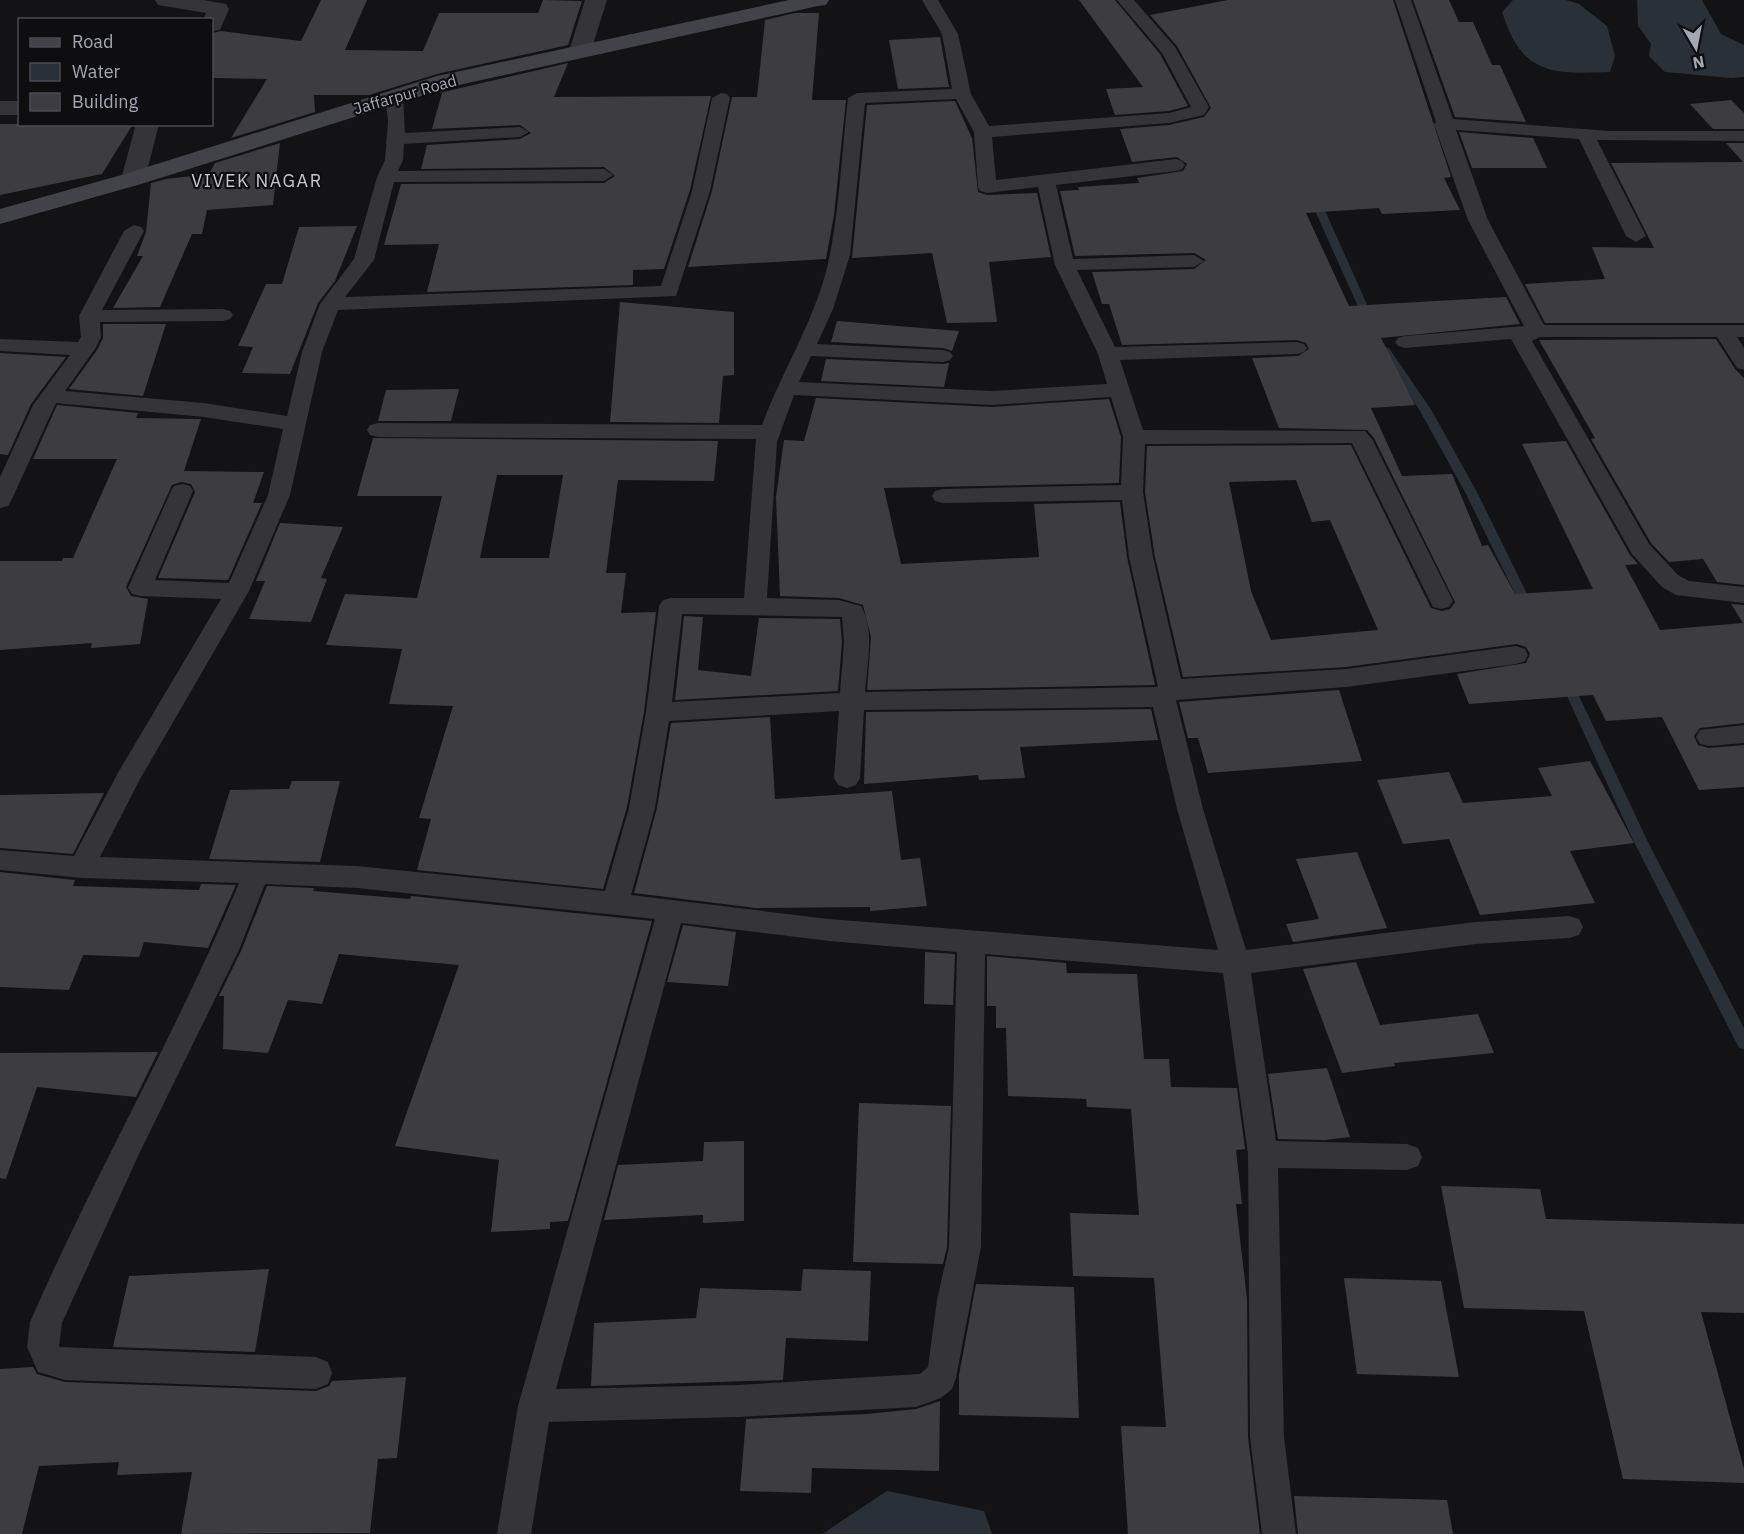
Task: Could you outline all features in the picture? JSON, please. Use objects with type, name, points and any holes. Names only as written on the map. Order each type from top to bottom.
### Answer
[{"type":"street","points":[[160,0],[218,9],[213,23]]},
{"type":"street","points":[[580,51],[596,0]]},
{"type":"street","name":"Jaffarpur Road","points":[[0,217],[134,179],[445,81],[818,0]]},
{"type":"street","points":[[0,108],[18,108]]},
{"type":"street","points":[[134,179],[142,135],[147,126]]},
{"type":"lane","points":[[930,0],[950,34],[962,94],[983,132],[987,187],[1047,182],[1176,165]]},
{"type":"lane","points":[[983,132],[1168,118],[1198,111],[1200,107],[1169,51],[1125,0]]},
{"type":"lane","points":[[1402,0],[1478,220],[1538,331]]},
{"type":"lane","points":[[755,606],[766,442],[786,388],[806,350],[840,255],[858,98],[962,94]]},
{"type":"lane","points":[[82,867],[128,778],[237,591],[279,495],[312,352],[330,304],[364,260],[386,177],[394,160],[398,121],[394,96]]},
{"type":"lane","points":[[330,304],[669,292],[701,191],[721,98]]},
{"type":"lane","points":[[1443,124],[1586,134],[1744,136]]},
{"type":"lane","points":[[396,139],[520,132]]},
{"type":"lane","points":[[1586,134],[1636,236]]},
{"type":"lane","points":[[386,177],[604,175]]},
{"type":"lane","points":[[1047,182],[1065,265],[1108,354],[1134,437],[1132,492],[1141,556],[1167,694],[1190,809],[1236,963],[1263,1154],[1267,1437],[1279,1534]]},
{"type":"lane","points":[[0,501],[5,478],[50,396],[86,349],[91,337],[89,316],[134,231]]},
{"type":"lane","points":[[1065,265],[1194,261]]},
{"type":"lane","points":[[89,316],[223,315]]},
{"type":"lane","points":[[1538,331],[1520,338],[1640,549],[1670,580],[1684,589],[1744,595]]},
{"type":"lane","points":[[1405,342],[1538,331],[1734,332],[1744,364]]},
{"type":"lane","points":[[0,345],[86,349]]},
{"type":"lane","points":[[1108,354],[1297,348]]},
{"type":"lane","points":[[806,350],[943,356]]},
{"type":"lane","points":[[786,388],[982,398],[1118,390]]},
{"type":"lane","points":[[50,396],[204,410],[294,424]]},
{"type":"lane","points":[[378,429],[770,432]]},
{"type":"lane","points":[[1134,437],[1357,436],[1361,439],[1441,601]]},
{"type":"lane","points":[[182,491],[140,588],[237,591]]},
{"type":"lane","points":[[943,496],[1132,492]]},
{"type":"lane","points":[[615,905],[642,808],[658,712],[671,606],[848,609],[853,612],[856,642],[847,778]]},
{"type":"lane","points":[[658,712],[852,701],[1167,694],[1347,678],[1516,655]]},
{"type":"lane","points":[[1709,737],[1744,734]]},
{"type":"lane","points":[[0,860],[82,867],[357,877],[971,943],[1236,963],[1476,933],[1569,927]]},
{"type":"lane","points":[[256,874],[225,950],[127,1147],[46,1322],[42,1339],[44,1352],[50,1361],[65,1364],[316,1373]]},
{"type":"lane","points":[[514,1534],[535,1406],[671,911]]},
{"type":"lane","points":[[535,1406],[738,1401],[916,1391],[929,1387],[940,1378],[944,1367],[952,1300],[965,1247],[971,943]]},
{"type":"lane","points":[[1263,1154],[1407,1157]]},
{"type":"water","points":[[1513,0],[1566,0],[1579,4],[1607,26],[1615,56],[1610,72],[1555,71],[1529,59],[1510,33],[1502,12]]},
{"type":"water","points":[[1637,0],[1702,0],[1721,34],[1744,45],[1744,77],[1731,78],[1665,72],[1649,56],[1651,44],[1638,26]]},
{"type":"water","points":[[887,1491],[984,1511],[992,1534],[822,1534]]},
{"type":"building","points":[[321,0],[367,0],[345,50],[423,51],[439,13],[538,13],[543,0],[582,1],[568,45],[437,74],[369,95],[314,95],[315,112],[231,138],[267,79],[213,78],[213,33],[221,31],[301,41]]},
{"type":"building","points":[[1079,0],[1115,0],[1160,54],[1188,106],[1169,111],[1115,115],[1106,89],[1143,87]]},
{"type":"building","points":[[1228,0],[1393,0],[1451,177],[1444,178],[1460,210],[1382,214],[1379,208],[1306,213],[1349,306],[1506,297],[1520,324],[1381,338],[1415,405],[1371,408],[1402,476],[1452,474],[1482,546],[1488,545],[1515,594],[1593,589],[1522,444],[1566,441],[1630,555],[1638,564],[1625,565],[1660,630],[1743,623],[1731,604],[1744,605],[1744,723],[1700,728],[1694,736],[1698,745],[1709,748],[1744,745],[1744,787],[1699,790],[1662,717],[1606,721],[1593,695],[1469,704],[1457,674],[1526,663],[1530,654],[1526,647],[1517,644],[1346,667],[1183,677],[1155,557],[1145,492],[1147,446],[1351,445],[1431,608],[1442,611],[1450,609],[1455,602],[1374,438],[1367,430],[1279,428],[1252,358],[1298,356],[1309,349],[1306,343],[1297,340],[1122,345],[1109,304],[1102,304],[1092,272],[1194,269],[1206,260],[1194,253],[1075,256],[1060,191],[1079,190],[1078,187],[1139,183],[1137,178],[1183,171],[1187,164],[1177,157],[1132,162],[1120,129],[1169,125],[1204,117],[1211,108],[1177,46],[1150,15]],"holes":[[[1296,480],[1312,522],[1330,520],[1378,630],[1271,640],[1251,591],[1229,482]]]},
{"type":"building","points":[[1413,0],[1449,0],[1459,22],[1473,22],[1492,65],[1500,65],[1526,122],[1455,117]]},
{"type":"building","points":[[795,13],[819,13],[812,100],[846,100],[834,215],[826,259],[688,267],[712,191],[732,97],[757,97],[765,20]]},
{"type":"building","points":[[940,37],[949,87],[898,89],[889,40]]},
{"type":"building","points":[[568,63],[554,97],[711,96],[690,190],[664,269],[633,270],[633,285],[427,292],[439,244],[384,245],[401,184],[604,183],[615,176],[604,167],[421,169],[427,145],[520,139],[531,133],[520,125],[432,129],[442,93],[439,93]]},
{"type":"building","points":[[1731,100],[1744,113],[1744,129],[1713,129],[1690,104]]},
{"type":"building","points":[[955,101],[972,138],[978,192],[987,195],[1037,193],[1051,257],[989,262],[997,322],[947,323],[932,253],[852,258],[867,105]]},
{"type":"building","points":[[0,124],[132,126],[102,174],[0,195]]},
{"type":"building","points":[[1459,132],[1533,138],[1547,168],[1472,168]]},
{"type":"building","points":[[280,143],[273,205],[207,210],[202,234],[192,234],[160,307],[113,308],[143,256],[137,256],[146,232],[151,183],[209,174],[215,163]]},
{"type":"building","points":[[1726,143],[1744,143],[1744,323],[1545,323],[1525,284],[1605,279],[1592,247],[1654,248],[1611,163],[1743,162]]},
{"type":"building","points":[[357,226],[335,281],[318,303],[290,374],[242,373],[253,347],[238,346],[266,284],[282,284],[299,227]]},
{"type":"building","points":[[620,302],[734,312],[734,375],[723,376],[719,423],[610,422]]},
{"type":"building","points":[[837,321],[959,331],[952,351],[943,348],[831,342]]},
{"type":"building","points":[[103,324],[166,324],[143,396],[69,389],[97,350],[103,338]]},
{"type":"building","points":[[1716,339],[1735,369],[1744,378],[1744,585],[1717,582],[1703,559],[1669,562],[1651,543],[1591,439],[1595,438],[1539,340]]},
{"type":"building","points":[[0,353],[66,357],[31,404],[8,455],[0,454]]},
{"type":"building","points":[[826,359],[949,363],[944,387],[821,381]]},
{"type":"building","points":[[459,389],[451,421],[378,421],[386,390]]},
{"type":"building","points":[[816,398],[992,407],[1109,399],[1121,437],[1119,483],[884,488],[901,564],[1039,557],[1034,504],[1120,502],[1127,557],[1155,685],[867,690],[871,637],[863,605],[839,598],[780,596],[776,497],[784,440],[804,441]]},
{"type":"building","points":[[57,405],[138,413],[136,418],[201,419],[184,471],[264,472],[253,503],[262,503],[228,580],[158,578],[195,492],[191,484],[181,482],[172,485],[126,587],[131,596],[148,599],[140,644],[91,648],[92,643],[0,650],[0,561],[62,561],[63,558],[73,558],[117,459],[33,459]]},
{"type":"building","points":[[373,438],[718,441],[714,481],[618,480],[606,573],[626,573],[621,613],[656,612],[644,712],[627,807],[603,889],[417,870],[431,819],[419,818],[453,706],[389,704],[402,649],[326,645],[345,594],[417,598],[442,496],[357,496]],"holes":[[[497,475],[563,475],[549,558],[480,558]]]},
{"type":"building","points":[[280,523],[343,527],[321,578],[327,579],[311,622],[249,619],[265,581],[256,581]]},
{"type":"building","points":[[684,616],[703,617],[698,670],[751,676],[759,618],[840,619],[842,642],[838,691],[675,700]]},
{"type":"building","points":[[1339,690],[1362,761],[1208,773],[1198,738],[1188,738],[1179,702]]},
{"type":"building","points":[[1151,709],[1158,740],[1020,747],[1025,778],[979,780],[978,775],[864,784],[866,712]]},
{"type":"building","points":[[770,717],[775,799],[892,791],[901,860],[920,858],[927,906],[870,911],[870,907],[756,908],[634,893],[657,808],[671,723]]},
{"type":"building","points":[[1590,761],[1634,843],[1570,851],[1595,903],[1480,915],[1449,839],[1403,844],[1377,780],[1449,772],[1463,803],[1552,796],[1538,768]]},
{"type":"building","points":[[292,781],[340,781],[320,862],[209,859],[230,790],[289,789]]},
{"type":"building","points":[[104,793],[73,854],[0,848],[0,795]]},
{"type":"building","points":[[1357,852],[1387,928],[1293,942],[1286,924],[1319,919],[1296,859]]},
{"type":"building","points":[[0,872],[75,880],[73,886],[199,890],[201,884],[236,885],[208,948],[144,942],[139,957],[83,955],[69,990],[0,987]]},
{"type":"building","points":[[267,886],[314,888],[313,891],[410,899],[411,896],[652,921],[568,1221],[550,1222],[550,1229],[491,1232],[499,1160],[395,1146],[459,965],[339,954],[322,1004],[288,1000],[268,1053],[223,1049],[224,996],[219,996],[241,951]]},
{"type":"building","points":[[683,925],[736,932],[728,986],[667,982]]},
{"type":"building","points":[[925,952],[955,954],[953,1005],[924,1004]]},
{"type":"building","points":[[987,956],[1066,963],[1067,973],[1137,974],[1144,1059],[1169,1059],[1171,1087],[1237,1088],[1245,1149],[1236,1150],[1242,1204],[1236,1204],[1247,1299],[1248,1437],[1260,1534],[1128,1534],[1121,1426],[1166,1427],[1154,1278],[1073,1276],[1070,1213],[1139,1215],[1131,1109],[1087,1107],[1086,1099],[1008,1096],[1006,1028],[996,1028],[996,1006],[987,1006]]},
{"type":"building","points":[[1356,962],[1380,1025],[1478,1014],[1494,1053],[1394,1063],[1395,1066],[1342,1073],[1303,969]]},
{"type":"building","points":[[158,1052],[136,1097],[37,1087],[6,1179],[0,1178],[0,1053]]},
{"type":"building","points":[[1327,1068],[1350,1137],[1325,1140],[1278,1139],[1268,1074]]},
{"type":"building","points":[[859,1103],[951,1106],[947,1247],[943,1264],[853,1262]]},
{"type":"building","points":[[744,1141],[744,1221],[703,1223],[703,1215],[604,1220],[618,1165],[703,1161],[704,1142]]},
{"type":"building","points":[[1441,1186],[1540,1189],[1546,1219],[1744,1224],[1744,1313],[1701,1312],[1744,1469],[1744,1483],[1623,1479],[1584,1311],[1464,1308]]},
{"type":"building","points":[[269,1269],[255,1352],[113,1347],[129,1276]]},
{"type":"building","points":[[803,1269],[871,1271],[868,1341],[786,1338],[783,1380],[591,1386],[594,1323],[696,1318],[700,1288],[801,1291]]},
{"type":"building","points":[[1344,1278],[1441,1281],[1459,1377],[1357,1374]]},
{"type":"building","points":[[976,1284],[1074,1287],[1079,1418],[959,1415],[959,1375]]},
{"type":"building","points":[[33,1367],[37,1374],[65,1382],[316,1391],[329,1386],[332,1381],[406,1377],[397,1458],[378,1459],[370,1533],[181,1534],[192,1472],[117,1475],[119,1462],[39,1466],[22,1534],[0,1534],[0,1369]]},
{"type":"building","points":[[940,1401],[939,1471],[812,1468],[811,1493],[740,1491],[746,1419],[867,1414],[916,1409]]},
{"type":"building","points":[[1294,1496],[1447,1500],[1453,1534],[1298,1534]]},
{"type":"waterway","points":[[1313,195],[1369,320]]},
{"type":"waterway","points":[[1385,350],[1426,411],[1472,494],[1528,608]]},
{"type":"waterway","points":[[1566,681],[1641,842],[1744,1043]]},
{"type":"district","name":"VIVEK NAGAR","points":[[257,180]]}]
